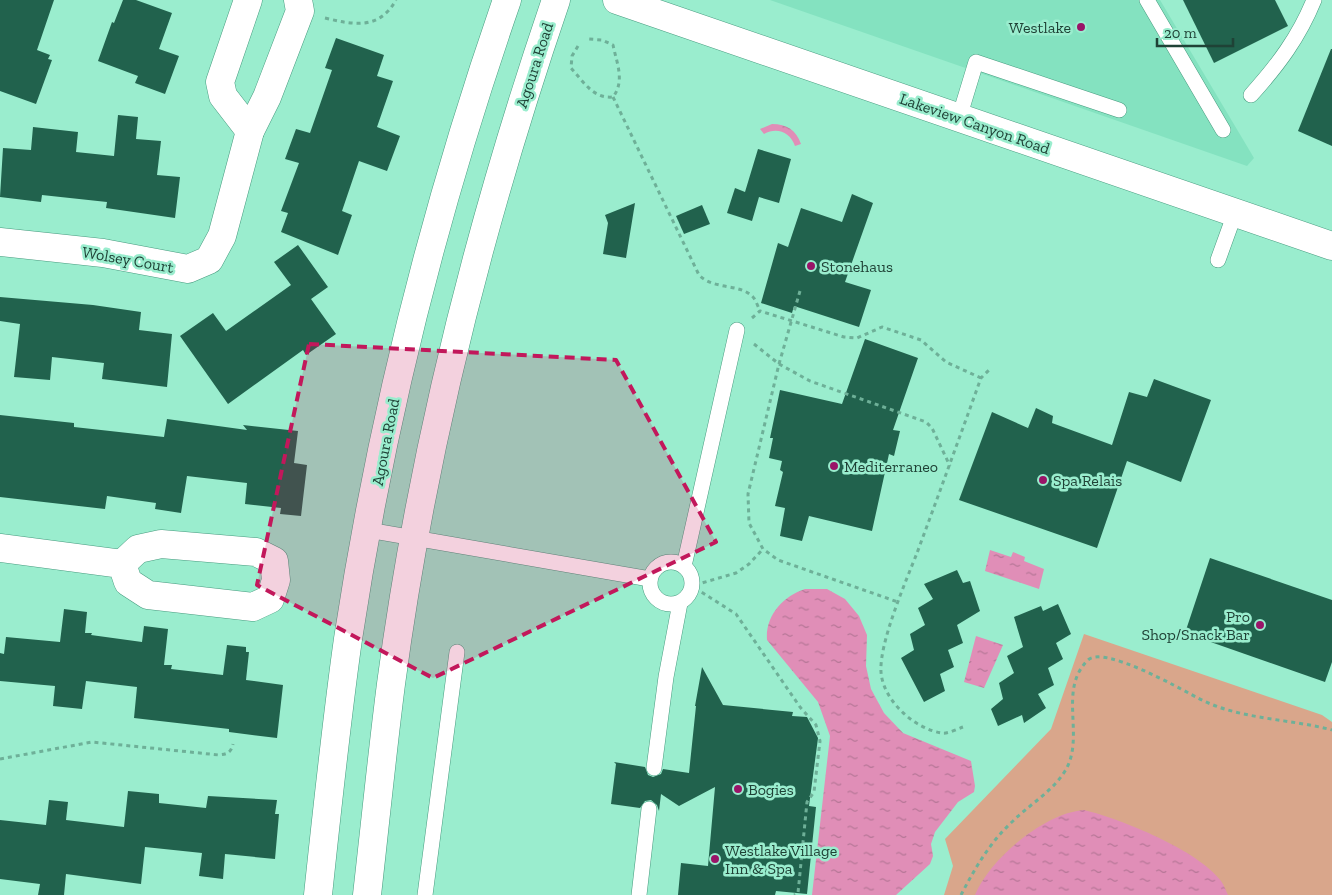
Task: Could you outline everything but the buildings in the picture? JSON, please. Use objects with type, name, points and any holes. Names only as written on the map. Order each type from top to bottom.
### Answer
[{"type":"street","points":[[248,0],[220,82],[224,96],[250,131]]},
{"type":"street","name":"Agoura Road","points":[[318,895],[348,639],[401,364],[436,230],[476,90],[507,0]]},
{"type":"street","name":"Agoura Road","points":[[367,895],[391,684],[415,538],[438,420],[475,267],[528,84],[556,0]]},
{"type":"street","name":"Lakeview Canyon Road","points":[[617,0],[1332,246]]},
{"type":"street","name":"Wolsey Court","points":[[0,242],[103,253],[188,269],[209,260],[222,236],[250,131],[267,98],[299,6]]},
{"type":"street","points":[[161,544],[256,552],[274,561],[276,580],[270,599],[253,607],[148,596],[128,582],[122,564],[138,549],[161,544]]},
{"type":"street","points":[[0,548],[122,564]]},
{"type":"lane","points":[[1147,0],[1223,130]]},
{"type":"lane","points":[[1252,94],[1280,62],[1304,25],[1314,0]]},
{"type":"lane","points":[[959,118],[976,62],[1119,110]]},
{"type":"lane","points":[[1218,260],[1235,213]]},
{"type":"lane","points":[[684,566],[737,330]]},
{"type":"lane","points":[[368,530],[650,579]]},
{"type":"lane","points":[[663,563],[677,563],[684,566],[691,575],[692,586],[690,593],[680,603],[673,605],[660,602],[652,592],[650,579],[652,572],[663,563]]},
{"type":"lane","points":[[654,768],[666,677],[680,603]]},
{"type":"lane","points":[[425,895],[457,652]]},
{"type":"lane","points":[[639,895],[649,809]]},
{"type":"path","points":[[299,6],[360,24],[374,22],[390,10],[396,0]]},
{"type":"path","points":[[578,46],[572,56],[570,68],[595,94],[605,98],[614,97],[620,89],[620,79],[612,45],[602,40],[589,39]]},
{"type":"path","points":[[614,97],[699,275],[706,282],[753,296],[760,311],[844,337],[858,338],[882,327],[921,340],[946,362],[981,378]]},
{"type":"path","points":[[800,291],[779,364],[748,494],[749,524],[763,549],[778,560],[898,602]]},
{"type":"path","points":[[760,311],[737,330],[779,364],[810,381],[926,422],[932,428],[950,466]]},
{"type":"path","points":[[963,727],[944,733],[923,727],[891,699],[881,673],[882,654],[898,602],[950,466],[981,378],[990,370]]},
{"type":"path","points":[[692,586],[706,580],[736,573],[749,564],[763,549]]},
{"type":"path","points":[[692,586],[736,614],[800,707],[816,725],[820,741],[814,792],[807,802],[798,893],[794,895]]},
{"type":"path","points":[[961,895],[981,858],[999,834],[1058,782],[1066,770],[1073,755],[1075,742],[1072,701],[1075,684],[1089,659],[1096,656],[1104,656],[1137,668],[1203,701],[1234,712],[1332,730]]},
{"type":"path","points":[[0,759],[92,742],[219,755],[228,754],[232,750],[233,744]]},
{"type":"highlighted area","points":[[309,344],[616,360],[716,542],[433,678],[257,585]]},
{"type":"shaded area","points":[[770,0],[1160,0],[1254,158],[1247,166]]},
{"type":"shaded area","points":[[1084,634],[1322,715],[1332,722],[1332,895],[944,895],[953,866],[945,839],[1051,729]]},
{"type":"water","points":[[772,124],[782,125],[790,129],[801,144],[795,146],[790,137],[782,132],[774,131],[764,134],[760,129]]},
{"type":"water","points":[[990,550],[1011,557],[1013,552],[1025,557],[1024,561],[1044,569],[1039,589],[985,571]]},
{"type":"water","points":[[805,589],[827,589],[845,599],[859,616],[867,635],[866,666],[871,689],[884,713],[903,733],[971,761],[975,786],[974,792],[958,802],[935,832],[931,844],[933,856],[930,864],[896,895],[812,895],[830,736],[818,702],[767,640],[769,623],[777,608],[797,592]]},
{"type":"water","points":[[976,636],[1003,645],[984,688],[964,682]]},
{"type":"water","points":[[1084,810],[1138,828],[1177,847],[1210,869],[1221,881],[1228,895],[975,895],[982,881],[993,867],[1020,840],[1052,819]]},
{"type":"place","name":"Westlake","points":[[1081,27]]},
{"type":"place","name":"Stonehaus","points":[[811,266]]},
{"type":"place","name":"Mediterraneo","points":[[834,466]]},
{"type":"place","name":"Spa Relais","points":[[1043,480]]},
{"type":"place","name":"Pro Shop/Snack Bar","points":[[1260,625]]},
{"type":"place","name":"Bogies","points":[[738,789]]},
{"type":"place","name":"Westlake Village Inn & Spa","points":[[715,859]]}]
